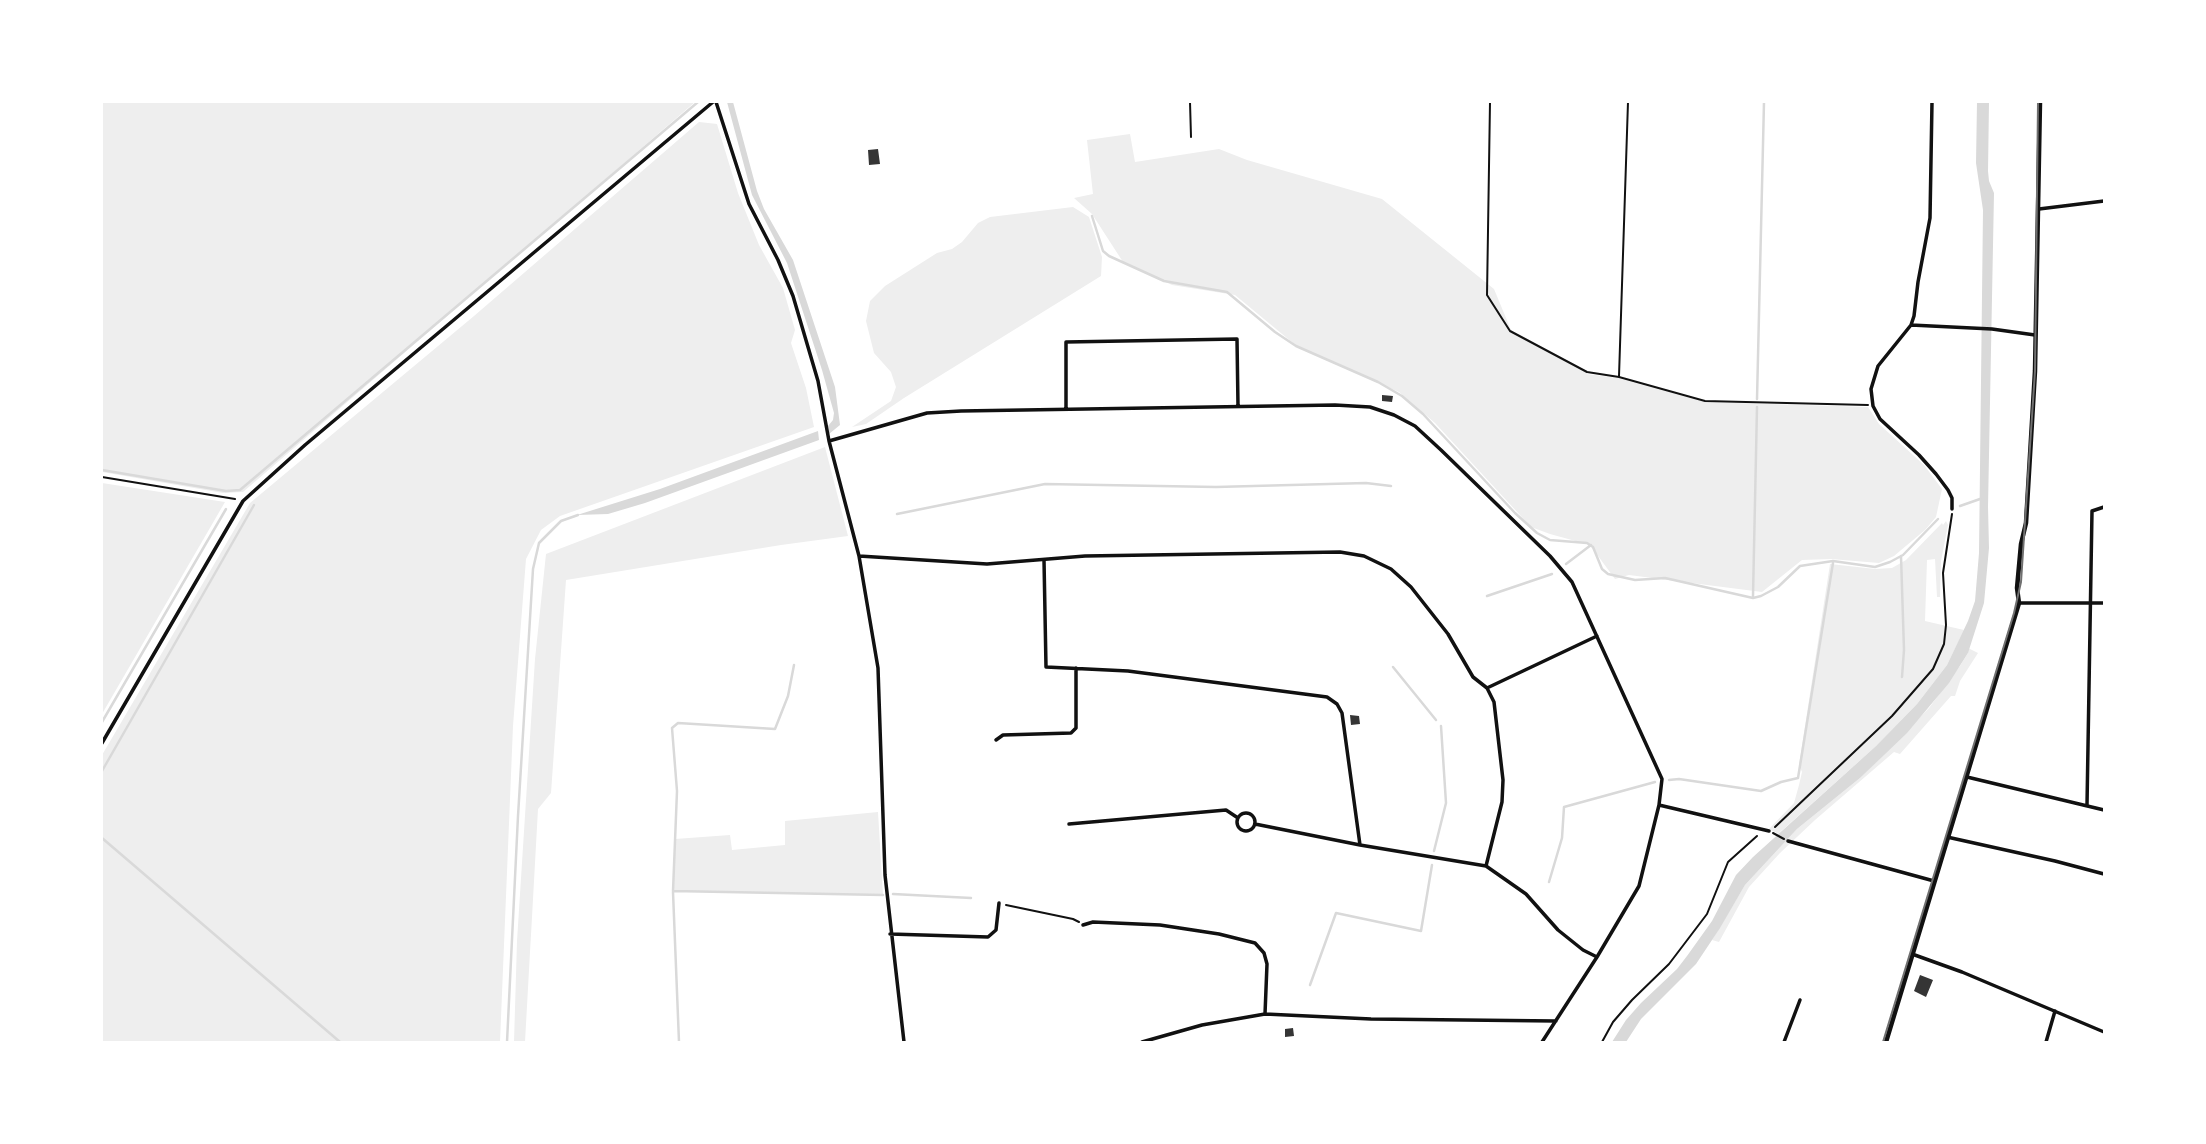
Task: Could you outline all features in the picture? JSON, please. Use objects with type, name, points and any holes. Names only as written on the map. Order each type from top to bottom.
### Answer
[{"type":"street","points":[[102,743],[243,501],[316,436],[715,102],[749,204],[793,296],[818,381],[829,441],[859,556],[878,668],[885,875],[904,1042]]},
{"type":"street","points":[[1933,102],[1930,218],[1912,325],[1878,366],[1871,389],[1872,406],[1880,419],[1919,455],[1942,482],[1952,498],[1952,509]]},
{"type":"street","points":[[1886,1042],[2019,603],[2017,588],[2026,523],[2035,335],[2040,102]]},
{"type":"street","points":[[2039,209],[2105,201]]},
{"type":"street","points":[[1912,325],[1992,329],[2035,335]]},
{"type":"street","points":[[1066,409],[1066,342],[1237,339],[1238,406]]},
{"type":"street","points":[[829,441],[926,413],[1066,409],[1335,405],[1370,407],[1415,426],[1562,568],[1572,582],[1662,779],[1659,805],[1639,886],[1542,1042]]},
{"type":"street","points":[[2087,805],[2092,511],[2105,508]]},
{"type":"street","points":[[859,556],[986,564],[1085,555],[1340,552],[1364,556],[1391,569],[1411,587],[1448,634],[1473,677],[1487,688],[1494,702],[1503,780],[1502,802],[1486,866]]},
{"type":"street","points":[[1044,560],[1046,667],[1128,671],[1178,677],[1327,697],[1337,705],[1342,713],[1360,845]]},
{"type":"street","points":[[2019,603],[2105,604]]},
{"type":"street","points":[[1487,688],[1597,636]]},
{"type":"street","points":[[996,740],[1003,735],[1071,733],[1076,727],[1076,668]]},
{"type":"street","points":[[1966,777],[2105,810]]},
{"type":"street","points":[[1659,805],[1769,831]]},
{"type":"street","points":[[1069,824],[1226,810],[1238,818]]},
{"type":"street","points":[[1243,814],[1250,814],[1254,817],[1255,824],[1249,831],[1242,830],[1238,825],[1238,818],[1243,814]]},
{"type":"street","points":[[1255,824],[1486,866],[1526,894],[1558,930],[1583,950],[1597,957]]},
{"type":"street","points":[[1947,837],[2105,874]]},
{"type":"street","points":[[1788,841],[1934,881]]},
{"type":"street","points":[[890,934],[988,937],[996,930],[999,903]]},
{"type":"street","points":[[1083,925],[1093,922],[1160,925],[1219,934],[1255,943],[1264,953],[1267,964],[1265,1014]]},
{"type":"street","points":[[1912,954],[2105,1032]]},
{"type":"street","points":[[1784,1042],[1800,1000]]},
{"type":"street","points":[[2046,1042],[2055,1011]]},
{"type":"street","points":[[1142,1042],[1202,1025],[1265,1014],[1371,1019],[1556,1021]]},
{"type":"path","points":[[1190,102],[1191,137]]},
{"type":"path","points":[[1490,102],[1488,295],[1510,331],[1587,372],[1619,377],[1705,401],[1872,406]]},
{"type":"path","points":[[1619,377],[1628,102]]},
{"type":"path","points":[[102,477],[243,501]]},
{"type":"path","points":[[1601,1042],[1613,1022],[1669,964],[1707,914],[1728,862],[1757,836],[1769,831],[1892,716],[1933,669],[1944,644],[1946,625],[1943,573],[1952,509]]},
{"type":"path","points":[[1769,831],[1788,841]]},
{"type":"path","points":[[999,903],[1073,919],[1083,925]]},
{"type":"shaded area","points":[[102,102],[695,102],[243,492],[223,493],[102,472]]},
{"type":"shaded area","points":[[727,102],[733,102],[764,209],[793,260],[835,387],[840,425],[829,434],[828,426],[834,413],[822,370],[787,263],[752,195]]},
{"type":"shaded area","points":[[1977,102],[1989,102],[1988,171],[1994,193],[1989,548],[1984,603],[1968,653],[1949,683],[1907,733],[1860,778],[1797,829],[1745,885],[1696,964],[1641,1019],[1626,1042],[1612,1042],[1626,1020],[1687,956],[1712,921],[1736,875],[1876,746],[1917,704],[1947,665],[1968,621],[1975,601],[1979,553],[1983,210],[1976,163]]},
{"type":"shaded area","points":[[699,122],[717,124],[738,193],[759,245],[783,288],[795,330],[791,343],[806,388],[814,427],[560,516],[541,530],[526,559],[513,726],[500,1042],[102,1042],[102,755],[250,503],[474,316]]},
{"type":"shaded area","points":[[1130,134],[1135,162],[1219,149],[1247,160],[1382,199],[1494,289],[1511,330],[1587,371],[1587,374],[1618,378],[1705,402],[1868,407],[1879,424],[1924,465],[1942,489],[1936,517],[1894,556],[1879,563],[1831,559],[1802,560],[1762,592],[1629,575],[1615,579],[1590,545],[1531,527],[1435,423],[1399,392],[1299,348],[1235,295],[1172,285],[1123,262],[1092,214],[1074,198],[1093,194],[1087,140]]},
{"type":"shaded area","points":[[1073,207],[1089,217],[1102,257],[1101,276],[866,424],[852,427],[891,401],[896,387],[891,372],[874,353],[866,321],[870,301],[885,286],[937,253],[952,249],[962,242],[978,223],[990,217]]},
{"type":"shaded area","points":[[818,431],[819,440],[645,503],[608,514],[577,515],[660,489]]},
{"type":"shaded area","points":[[825,447],[848,536],[566,580],[551,793],[538,809],[525,1042],[514,1042],[517,941],[535,659],[546,554]]},
{"type":"shaded area","points":[[102,483],[225,502],[102,714]]},
{"type":"shaded area","points":[[1946,521],[1948,525],[1941,561],[1940,597],[1937,597],[1935,559],[1927,560],[1925,621],[1964,630],[1947,665],[1917,704],[1876,746],[1778,834],[1769,829],[1794,803],[1802,772],[1799,765],[1830,564],[1892,568],[1906,560]]},
{"type":"shaded area","points":[[1968,648],[1978,653],[1960,681],[1955,696],[1951,696],[1900,754],[1894,752],[1780,853],[1749,887],[1719,942],[1712,940],[1745,885],[1797,829],[1860,778],[1929,708],[1960,666]]},
{"type":"shaded area","points":[[878,812],[883,895],[673,891],[675,839],[730,835],[732,850],[785,845],[785,821]]},
{"type":"building","points":[[878,149],[880,164],[869,165],[868,150]]},
{"type":"building","points":[[1382,395],[1393,396],[1392,402],[1382,401]]},
{"type":"building","points":[[1350,715],[1359,716],[1360,724],[1351,725]]},
{"type":"building","points":[[1920,975],[1933,980],[1926,997],[1914,991]]},
{"type":"building","points":[[1293,1028],[1294,1036],[1285,1037],[1285,1029]]},
{"type":"waterway","points":[[102,470],[226,491],[240,490],[698,102]]},
{"type":"waterway","points":[[1757,399],[1764,102]]},
{"type":"waterway","points":[[1092,216],[1103,251],[1109,256],[1164,281],[1227,292],[1296,346],[1378,382],[1402,396],[1423,414],[1537,533],[1550,540],[1587,543],[1593,547],[1602,569],[1608,574],[1635,580],[1665,578],[1753,598],[1778,587],[1800,566],[1833,561],[1875,567],[1890,562],[1903,555],[1938,519]]},
{"type":"waterway","points":[[1753,596],[1757,407]]},
{"type":"waterway","points":[[897,514],[1045,484],[1216,487],[1366,483],[1391,486]]},
{"type":"waterway","points":[[1960,506],[1980,499]]},
{"type":"waterway","points":[[102,771],[254,505]]},
{"type":"waterway","points":[[102,722],[226,509]]},
{"type":"waterway","points":[[507,1042],[533,569],[539,543],[561,521],[578,515]]},
{"type":"waterway","points":[[1566,564],[1591,545]]},
{"type":"waterway","points":[[1901,556],[1904,650],[1902,677]]},
{"type":"waterway","points":[[1669,780],[1679,779],[1761,791],[1798,778],[1833,563]]},
{"type":"waterway","points":[[1487,596],[1552,574]]},
{"type":"waterway","points":[[794,665],[788,696],[775,729],[678,723],[672,728],[677,791],[673,891],[883,895]]},
{"type":"waterway","points":[[1393,667],[1436,720]]},
{"type":"waterway","points":[[1434,851],[1446,803],[1441,726]]},
{"type":"waterway","points":[[1549,882],[1562,838],[1564,807],[1655,782]]},
{"type":"waterway","points":[[102,838],[340,1042]]},
{"type":"waterway","points":[[1310,985],[1336,913],[1421,931],[1432,865]]},
{"type":"waterway","points":[[673,892],[679,1042]]},
{"type":"waterway","points":[[893,894],[971,898]]},
{"type":"tram line","points":[[1883,1042],[2014,613],[2021,582],[2035,371],[2038,102]]}]
